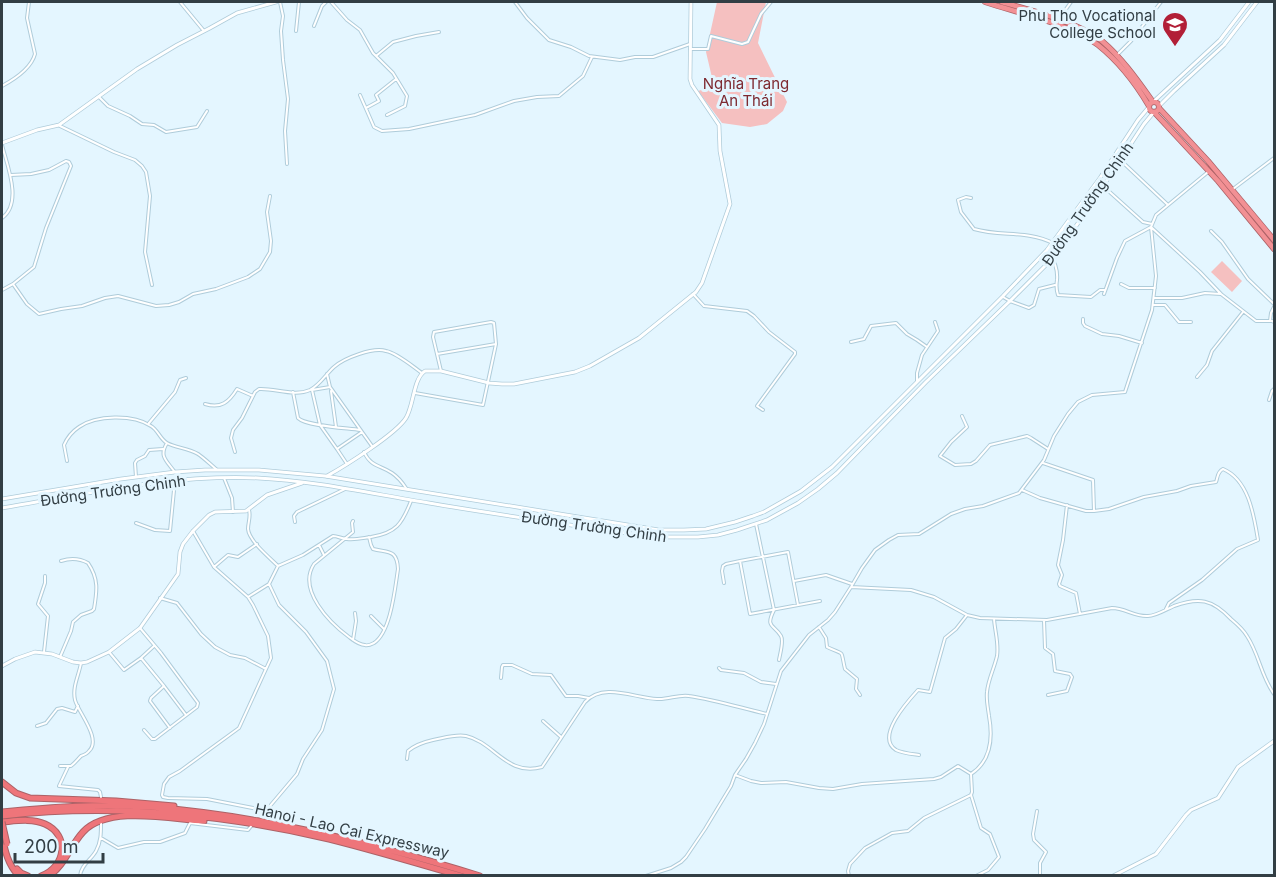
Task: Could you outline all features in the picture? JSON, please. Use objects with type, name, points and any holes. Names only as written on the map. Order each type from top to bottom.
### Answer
[{"type":"highway","points":[[989,2],[1061,26],[1098,45],[1117,63],[1150,105]]},
{"type":"highway","points":[[1002,2],[1084,30],[1101,41],[1133,75],[1150,105],[1150,111],[1154,112],[1209,171],[1275,249]]},
{"type":"highway","points":[[1150,105],[1158,104],[1275,240]]},
{"type":"highway","points":[[1154,112],[1159,107]]},
{"type":"highway","points":[[2,782],[11,790],[30,798],[161,804],[199,812]]},
{"type":"highway","name":"Hanoi - Lao Cai Expressway","points":[[2,814],[48,807],[88,806],[149,807],[199,812],[251,819],[327,835],[480,876]]},
{"type":"highway","name":"Hanoi - Lao Cai Expressway","points":[[2,814],[150,811],[231,821],[327,839],[461,876]]},
{"type":"highway","points":[[49,876],[61,866],[85,830],[101,820],[152,816],[202,821],[231,821]]},
{"type":"highway","points":[[19,876],[11,866],[2,822],[34,821],[46,824],[56,832],[62,845],[61,858],[53,869],[41,876]]},
{"type":"highway","points":[[2,836],[17,870],[28,876]]},
{"type":"main road","points":[[2,144],[29,132],[59,125],[137,69],[177,45],[237,13],[278,2]]},
{"type":"main road","points":[[325,476],[347,464],[403,422],[422,373],[430,370],[489,383],[514,384],[583,369],[639,338],[693,294],[702,283],[730,204],[720,151],[719,125],[692,85],[689,73],[691,2]]},
{"type":"main road","name":"Đường Trường Chinh","points":[[2,499],[175,472],[258,470],[325,476],[656,529],[696,530],[717,527],[753,516],[801,491],[832,467],[1003,296],[1053,243],[1150,105],[1220,40],[1249,2]]},
{"type":"main road","points":[[1159,107],[1224,45],[1257,2]]},
{"type":"main road","name":"Đường Trường Chinh","points":[[2,508],[175,480],[259,478],[302,482],[655,537],[708,536],[756,524],[786,510],[837,473],[1053,258],[1154,112]]},
{"type":"main road","points":[[131,478],[133,486]]},
{"type":"main road","points":[[2,666],[30,653],[44,652],[81,663],[109,651],[140,628],[178,574],[181,548],[193,531],[211,513],[249,510],[267,495],[302,482]]},
{"type":"main road","points":[[372,494],[374,484]]},
{"type":"main road","points":[[782,502],[786,510]]},
{"type":"main road","points":[[655,537],[656,529]]},
{"type":"main road","points":[[1113,876],[1156,854],[1191,810],[1218,798],[1238,767],[1273,743]]},
{"type":"street","points":[[2,86],[21,74],[35,57],[27,18],[29,2]]},
{"type":"street","points":[[180,2],[204,31]]},
{"type":"street","points":[[278,2],[283,16],[281,29],[288,99],[285,131],[287,164]]},
{"type":"street","points":[[296,31],[299,2]]},
{"type":"street","points":[[314,26],[326,2]]},
{"type":"street","points":[[331,2],[346,20],[360,30],[370,49],[393,73],[407,96],[405,106],[387,115]]},
{"type":"street","points":[[515,2],[549,40],[592,57],[620,60],[653,57],[690,44]]},
{"type":"street","points":[[690,49],[708,50],[711,36],[746,44],[761,14],[771,2]]},
{"type":"street","points":[[1058,20],[1071,2]]},
{"type":"street","points":[[1116,55],[1131,42],[1161,2]]},
{"type":"street","points":[[376,56],[393,42],[439,32]]},
{"type":"street","points":[[360,95],[374,127],[382,131],[409,129],[468,117],[514,101],[562,95],[583,76],[592,57]]},
{"type":"street","points":[[366,108],[379,101],[376,95],[396,79]]},
{"type":"street","points":[[99,98],[108,106],[142,124],[154,125],[166,132],[197,127],[207,111]]},
{"type":"street","points":[[59,125],[135,160],[146,172],[150,196],[145,252],[152,285]]},
{"type":"street","points":[[2,144],[11,175],[11,207],[2,218]]},
{"type":"street","points":[[1115,155],[1167,204]]},
{"type":"street","points":[[1232,189],[1274,159]]},
{"type":"street","points":[[2,290],[34,267],[70,165],[66,161],[49,170],[11,175]]},
{"type":"street","points":[[646,876],[671,868],[681,862],[710,820],[755,743],[781,671],[809,635],[835,612],[870,555],[894,536],[919,534],[951,514],[1013,496],[1022,490],[1042,462],[1054,436],[1068,414],[1080,401],[1092,394],[1123,394],[1125,392],[1153,305],[1156,276],[1151,225],[1156,214],[1209,171]]},
{"type":"street","points":[[1103,186],[1143,222],[1151,225],[1221,294],[1256,321],[1275,322]]},
{"type":"street","points":[[13,284],[27,304],[39,314],[118,296],[156,306],[175,303],[193,294],[234,283],[260,269],[271,249],[267,212],[270,196]]},
{"type":"street","points":[[971,198],[958,200],[961,212],[974,229],[998,234],[1018,233],[1040,237],[1053,243]]},
{"type":"street","points":[[1047,250],[1053,258],[1057,273],[1057,293],[1060,296],[1091,297],[1100,290],[1105,292],[1125,241],[1151,225]]},
{"type":"street","points":[[1211,231],[1222,242],[1248,279],[1275,305],[1270,321]]},
{"type":"street","points":[[1121,284],[1129,288],[1155,288]]},
{"type":"street","points":[[1003,296],[1010,302],[1031,308],[1039,289],[1056,285]]},
{"type":"street","points":[[1154,298],[1182,298],[1205,292],[1221,294]]},
{"type":"street","points":[[693,294],[704,306],[749,312],[769,332],[795,352],[757,406],[763,410]]},
{"type":"street","points":[[1153,305],[1165,305],[1179,321],[1191,322]]},
{"type":"street","points":[[1197,378],[1207,365],[1212,351],[1244,312]]},
{"type":"street","points":[[1083,319],[1085,326],[1107,336],[1115,335],[1142,342]]},
{"type":"street","points":[[415,393],[481,406],[484,404],[496,344],[494,322],[434,332],[441,372]]},
{"type":"street","points":[[851,342],[864,339],[870,327],[894,322],[927,347]]},
{"type":"street","points":[[917,381],[917,371],[922,355],[938,331],[935,322]]},
{"type":"street","points":[[437,354],[496,344]]},
{"type":"street","points":[[311,390],[336,365],[373,351],[391,352],[422,373]]},
{"type":"street","points":[[327,374],[336,427]]},
{"type":"street","points":[[148,424],[175,392],[180,380],[186,378]]},
{"type":"street","points":[[235,452],[232,433],[256,391],[260,388],[294,392],[331,388]]},
{"type":"street","points":[[331,388],[372,446]]},
{"type":"street","points":[[205,404],[219,406],[224,404],[237,389],[253,396]]},
{"type":"street","points":[[1269,400],[1275,389]]},
{"type":"street","points":[[311,390],[320,425],[347,464]]},
{"type":"street","points":[[294,392],[299,420],[361,431]]},
{"type":"street","points":[[962,416],[967,427],[940,456],[955,465],[971,464],[990,445],[1019,437],[1030,437],[1048,449]]},
{"type":"street","points":[[67,461],[64,444],[76,429],[98,420],[116,417],[148,424],[166,443],[196,453],[217,470]]},
{"type":"street","points":[[349,428],[354,421]]},
{"type":"street","points":[[337,449],[361,431]]},
{"type":"street","points":[[166,443],[163,455],[175,472]]},
{"type":"street","points":[[136,477],[135,463],[137,460],[145,456],[148,450],[163,449]]},
{"type":"street","points":[[364,452],[369,461],[390,471],[406,489]]},
{"type":"street","points":[[1042,462],[1093,480],[1094,511]]},
{"type":"street","points":[[1022,490],[1040,498],[1086,511],[1094,511],[1109,509],[1144,497],[1216,482],[1217,475],[1222,469],[1227,470],[1237,479],[1251,504],[1258,540],[1237,549],[1202,580],[1169,603],[1166,609]]},
{"type":"street","points":[[224,478],[232,498],[233,512]]},
{"type":"street","points":[[136,523],[155,530],[170,531],[175,480]]},
{"type":"street","points":[[295,522],[294,516],[297,512],[345,489]]},
{"type":"street","points":[[248,597],[269,584],[278,566],[303,555],[333,536],[345,539],[369,537],[392,531],[404,518],[411,500]]},
{"type":"street","points":[[1067,505],[1058,567],[1062,575],[1059,584],[1076,593],[1080,614]]},
{"type":"street","points":[[249,510],[251,516],[249,532],[256,544],[278,566]]},
{"type":"street","points":[[353,521],[353,532],[314,564],[310,570],[309,580],[313,594],[326,617],[362,645],[376,640],[384,629],[388,620],[398,569],[395,556],[390,552],[374,549],[369,537]]},
{"type":"street","points":[[756,524],[774,610],[770,618],[771,624],[782,639],[780,660]]},
{"type":"street","points":[[193,531],[214,567],[248,597],[268,636],[271,656],[239,729],[169,777],[161,793],[165,797],[207,799],[263,810]]},
{"type":"street","points":[[214,567],[228,555],[238,556],[256,544]]},
{"type":"street","points":[[319,545],[324,555]]},
{"type":"street","points":[[724,583],[722,571],[726,564],[788,552],[798,605]]},
{"type":"street","points":[[60,561],[71,559],[88,562],[97,589],[94,609],[73,622],[60,657]]},
{"type":"street","points":[[740,561],[750,614],[820,601]]},
{"type":"street","points":[[794,581],[826,575],[852,586],[911,590],[934,597],[967,615],[994,619],[1044,620],[1117,608],[1138,616],[1149,616],[1186,602],[1197,600],[1210,602],[1222,609],[1248,637],[1266,683],[1275,694]]},
{"type":"street","points":[[44,652],[48,616],[38,604],[45,576]]},
{"type":"street","points":[[260,814],[270,806],[297,774],[303,759],[322,730],[334,689],[327,661],[306,632],[280,606],[269,584]]},
{"type":"street","points":[[160,598],[177,603],[213,646],[230,655],[246,658],[266,669]]},
{"type":"street","points":[[353,640],[355,613]]},
{"type":"street","points":[[919,755],[897,751],[890,744],[893,725],[903,706],[918,690],[930,692],[945,638],[967,615]]},
{"type":"street","points":[[371,616],[384,629]]},
{"type":"street","points":[[971,774],[983,762],[990,749],[990,721],[986,696],[997,654],[994,619]]},
{"type":"street","points":[[1044,620],[1045,648],[1053,654],[1055,671],[1070,674],[1072,677],[1067,691],[1048,695]]},
{"type":"street","points":[[819,627],[826,638],[828,648],[841,652],[843,655],[845,669],[857,679],[856,689],[860,695]]},
{"type":"street","points":[[140,628],[196,700],[198,706],[153,740],[144,729]]},
{"type":"street","points":[[109,651],[124,670],[154,645]]},
{"type":"street","points":[[141,658],[186,715]]},
{"type":"street","points":[[81,663],[74,690],[75,699],[87,721],[92,746],[90,751],[68,767],[59,786],[95,789],[99,791],[101,797]]},
{"type":"street","points":[[501,678],[503,665],[509,664],[532,674],[551,675],[566,696],[589,698]]},
{"type":"street","points":[[719,668],[744,673],[760,682],[776,684]]},
{"type":"street","points":[[164,686],[150,698],[150,701],[170,728]]},
{"type":"street","points":[[407,759],[408,752],[413,747],[460,735],[474,739],[513,766],[526,769],[538,768],[544,765],[576,714],[589,698],[601,692],[627,693],[657,699],[688,696],[767,714]]},
{"type":"street","points":[[37,726],[46,723],[57,709],[62,708],[75,712],[78,706]]},
{"type":"street","points":[[543,721],[561,738]]},
{"type":"street","points":[[60,766],[68,767]]},
{"type":"street","points":[[735,774],[761,783],[786,782],[836,789],[862,784],[934,779],[958,766],[971,774]]},
{"type":"street","points":[[971,774],[970,795],[981,828],[990,834],[999,856],[988,870],[976,876]]},
{"type":"street","points":[[849,876],[849,864],[865,848],[892,833],[908,831],[924,818],[970,795]]},
{"type":"street","points":[[1037,812],[1034,840],[1046,851],[1040,863],[1040,876]]},
{"type":"street","points":[[80,876],[81,869],[96,851],[101,838],[101,823]]},
{"type":"street","points":[[101,838],[117,848],[160,842],[185,833],[190,823],[248,830],[252,825]]},
{"type":"green space","name":"Nghĩa Trang An Thái","points":[[717,2],[766,2],[758,43],[787,102],[783,111],[767,124],[750,127],[722,123],[698,91],[714,86],[706,52]]},
{"type":"green space","points":[[1222,261],[1242,281],[1232,292],[1211,272]]},
{"type":"place","name":"Phu Tho Vocational College School","points":[[1175,48]]}]
